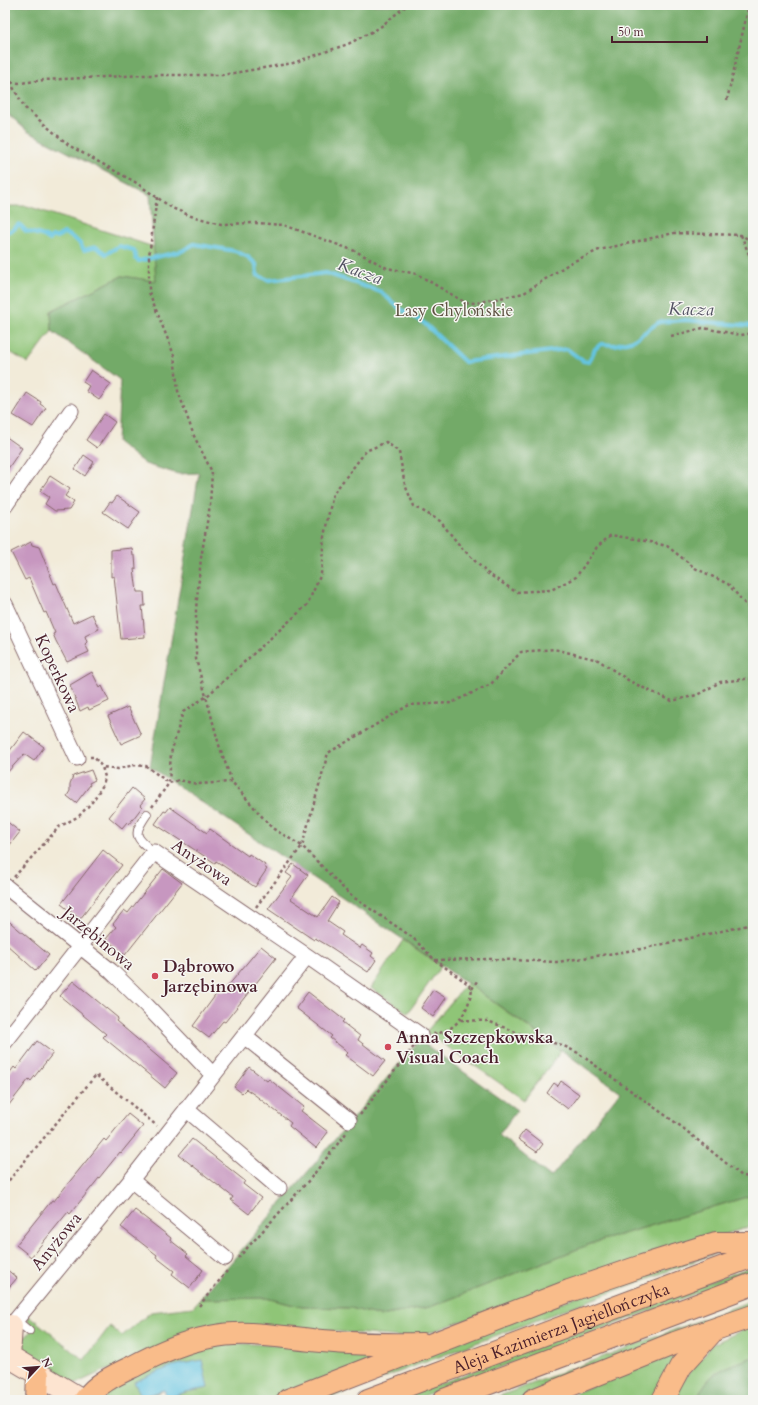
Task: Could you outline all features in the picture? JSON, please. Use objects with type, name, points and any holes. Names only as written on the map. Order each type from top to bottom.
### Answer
[{"type":"highway","points":[[288,1400],[437,1344],[569,1291],[650,1263],[716,1243],[753,1243]]},
{"type":"highway","name":"Aleja Kazimierza Jagiellończyka","points":[[368,1400],[753,1256]]},
{"type":"highway","name":"Aleja Kazimierza Jagiellończyka","points":[[444,1400],[753,1284]]},
{"type":"highway","points":[[533,1400],[675,1344],[753,1316]]},
{"type":"highway","points":[[663,1400],[681,1366],[714,1330]]},
{"type":"highway","points":[[84,1400],[105,1380],[149,1358],[178,1346],[211,1336],[264,1334],[329,1342],[437,1344]]},
{"type":"highway","points":[[37,1400],[38,1375]]},
{"type":"street","points":[[5,506],[71,411]]},
{"type":"street","name":"Koperkowa","points":[[5,604],[78,758]]},
{"type":"street","name":"Anyżowa","points":[[5,1042],[154,852],[420,1035]]},
{"type":"street","name":"Jarzębinowa","points":[[7,884],[80,945],[147,1006],[213,1076]]},
{"type":"street","name":"Anyżowa","points":[[15,1327],[307,956]]},
{"type":"street","points":[[244,1036],[352,1122]]},
{"type":"street","points":[[186,1109],[279,1188]]},
{"type":"street","points":[[131,1180],[230,1263]]},
{"type":"street","points":[[15,1327],[7,1355],[38,1375],[84,1400]]},
{"type":"lane","points":[[147,814],[137,828],[136,835],[140,842],[154,852]]},
{"type":"path","points":[[5,82],[21,83],[44,80],[144,75],[222,75],[293,63],[348,44],[379,28],[407,5]]},
{"type":"path","points":[[727,100],[749,5]]},
{"type":"path","points":[[10,82],[25,108],[38,121],[70,146],[135,182],[172,208],[190,216],[221,224],[256,223],[284,225],[355,251],[387,268],[417,274],[464,302],[476,303],[524,293],[570,263],[599,250],[674,233],[741,235],[753,242]]},
{"type":"path","points":[[157,197],[149,256],[149,292],[174,355],[178,391],[194,436],[212,472],[210,505],[200,558],[196,609],[196,659],[219,745],[232,782],[272,828],[302,846],[350,895],[412,937],[435,960],[467,983],[472,989]]},
{"type":"path","points":[[741,235],[753,264]]},
{"type":"path","points":[[671,336],[703,328],[741,335],[753,333]]},
{"type":"path","points":[[147,814],[169,783],[171,753],[183,712],[207,696],[307,605],[321,574],[324,536],[333,494],[366,451],[386,442],[400,452],[405,485],[414,506],[440,521],[461,547],[487,573],[516,592],[551,590],[576,577],[597,547],[611,535],[667,546],[695,568],[728,584],[753,613]]},
{"type":"path","points":[[249,917],[302,846],[328,753],[409,705],[451,703],[491,684],[521,652],[554,649],[598,660],[631,682],[672,701],[697,695],[720,682],[753,678]]},
{"type":"path","points":[[7,884],[59,827],[79,816],[92,802],[103,785],[105,777],[102,768],[118,769],[134,765],[146,766],[169,783]]},
{"type":"path","points":[[169,783],[179,780],[197,784],[232,782]]},
{"type":"path","points":[[435,960],[491,959],[557,962],[641,949],[753,924]]},
{"type":"path","points":[[199,1306],[230,1263],[310,1179],[332,1152],[352,1122],[410,1053],[420,1035],[435,1034],[455,1026],[461,1020],[469,1005],[472,989],[478,981]]},
{"type":"path","points":[[461,1020],[488,1021],[528,1038],[562,1045],[578,1053],[679,1125],[742,1176],[751,1177],[753,1175]]},
{"type":"path","points":[[5,1185],[96,1075],[167,1133]]},
{"type":"path","points":[[5,1176],[9,1181]]},
{"type":"green space","name":"Lasy Chylońskie","points":[[5,5],[753,5],[753,1195],[593,1243],[430,1307],[380,1316],[351,1308],[302,1307],[266,1298],[200,1299],[419,1040],[517,1110],[499,1135],[551,1177],[620,1092],[467,983],[150,767],[199,473],[178,474],[145,464],[117,442],[120,380],[52,331],[51,311],[122,276],[156,281],[150,195],[27,131],[5,111]]},
{"type":"green space","points":[[5,206],[27,206],[154,247],[156,281],[122,276],[51,311],[52,331],[28,363],[5,349],[5,317],[8,305],[5,304]]},
{"type":"green space","points":[[403,940],[441,966],[408,1013],[371,988]]},
{"type":"green space","points":[[467,983],[561,1051],[524,1100],[426,1032]]},
{"type":"green space","points":[[753,1195],[753,1226],[712,1238],[427,1333],[402,1337],[283,1327],[103,1371],[77,1383],[73,1383],[18,1354],[18,1330],[26,1337],[34,1327],[28,1321],[28,1315],[84,1360],[110,1326],[122,1336],[151,1312],[193,1307],[200,1299],[266,1298],[302,1307],[351,1308],[380,1316],[430,1307],[593,1243]]},
{"type":"green space","points":[[716,1253],[324,1400],[303,1400],[607,1285]]},
{"type":"green space","points":[[753,1266],[753,1272],[413,1400],[396,1400]]},
{"type":"green space","points":[[753,1300],[753,1308],[535,1394],[518,1400],[489,1400]]},
{"type":"green space","points":[[753,1325],[753,1357],[719,1371],[712,1376],[701,1390],[697,1400],[670,1400],[673,1392],[713,1344]]},
{"type":"green space","points":[[228,1343],[357,1349],[385,1357],[271,1400],[163,1400],[186,1392],[208,1388],[202,1360],[172,1366],[134,1382],[142,1397],[164,1390],[144,1400],[105,1400],[107,1393],[159,1362]]},
{"type":"green space","points":[[681,1347],[657,1400],[559,1400]]},
{"type":"green space","points":[[753,1357],[753,1400],[697,1400],[701,1390],[712,1376],[719,1371]]},
{"type":"water","points":[[202,1360],[208,1388],[186,1392],[161,1400],[166,1396],[164,1390],[142,1397],[134,1382],[172,1366]]},
{"type":"building","points":[[91,370],[111,384],[99,400],[86,391],[89,386],[83,382]]},
{"type":"building","points":[[27,393],[41,402],[40,404],[46,408],[33,427],[13,415]]},
{"type":"building","points":[[104,414],[115,422],[97,448],[86,440]]},
{"type":"building","points":[[5,436],[22,448],[5,473]]},
{"type":"building","points":[[84,455],[94,462],[85,476],[75,469]]},
{"type":"building","points":[[50,476],[70,489],[65,496],[74,502],[69,510],[55,511],[45,504],[49,497],[40,491]]},
{"type":"building","points":[[117,496],[140,512],[128,529],[103,512],[110,502],[112,503]]},
{"type":"building","points":[[31,542],[32,545],[39,547],[54,584],[56,583],[73,623],[92,614],[99,629],[85,636],[87,642],[85,644],[89,652],[67,662],[53,634],[55,633],[46,612],[44,613],[29,578],[25,580],[11,552]]},
{"type":"building","points":[[132,548],[133,556],[135,556],[136,569],[134,569],[137,592],[144,592],[145,606],[142,606],[145,637],[121,639],[114,576],[111,577],[111,550]]},
{"type":"building","points":[[92,672],[100,688],[102,686],[109,701],[89,710],[88,707],[80,711],[70,685]]},
{"type":"building","points":[[128,707],[141,735],[121,744],[108,716]]},
{"type":"building","points":[[24,732],[44,747],[34,761],[24,754],[5,775],[5,757]]},
{"type":"building","points":[[91,770],[95,780],[89,783],[90,785],[76,803],[67,796],[70,791],[70,784],[73,776]]},
{"type":"building","points":[[132,788],[145,799],[140,805],[142,807],[129,824],[127,822],[122,828],[109,817]]},
{"type":"building","points":[[170,807],[207,833],[210,829],[248,856],[249,854],[265,865],[264,867],[267,869],[255,887],[216,861],[215,863],[155,824],[164,811],[166,812]]},
{"type":"building","points":[[5,820],[20,832],[5,851]]},
{"type":"building","points":[[103,850],[122,865],[80,919],[61,904]]},
{"type":"building","points":[[293,864],[308,875],[291,899],[318,917],[332,897],[339,902],[327,921],[343,932],[341,935],[360,948],[362,945],[373,953],[371,956],[376,960],[368,972],[332,948],[315,938],[314,940],[268,909],[292,877],[286,873]]},
{"type":"building","points":[[163,869],[182,883],[125,955],[106,939],[116,927],[113,924],[124,910],[128,913]]},
{"type":"building","points":[[5,918],[49,955],[36,971],[5,943]]},
{"type":"building","points":[[261,946],[276,958],[225,1022],[223,1021],[209,1038],[193,1026],[220,989],[223,992]]},
{"type":"building","points":[[73,981],[118,1018],[116,1021],[177,1073],[165,1088],[103,1037],[106,1034],[60,996]]},
{"type":"building","points":[[433,990],[446,998],[433,1017],[421,1008]]},
{"type":"building","points":[[308,992],[344,1020],[342,1022],[360,1036],[358,1040],[385,1061],[373,1076],[345,1055],[348,1052],[330,1038],[332,1036],[296,1008]]},
{"type":"building","points":[[37,1041],[53,1053],[31,1081],[29,1079],[5,1110],[5,1079],[14,1067],[16,1069]]},
{"type":"building","points":[[249,1067],[267,1081],[269,1079],[304,1107],[301,1111],[328,1132],[316,1148],[289,1126],[291,1123],[255,1095],[246,1089],[242,1093],[234,1087]]},
{"type":"building","points":[[561,1081],[579,1094],[568,1109],[547,1093],[554,1083],[558,1086]]},
{"type":"building","points":[[128,1114],[143,1126],[70,1214],[68,1212],[31,1257],[16,1245],[104,1139],[106,1141]]},
{"type":"building","points":[[525,1130],[543,1144],[537,1152],[518,1139]]},
{"type":"building","points":[[192,1139],[245,1181],[243,1184],[261,1198],[249,1214],[231,1200],[233,1197],[179,1155]]},
{"type":"building","points":[[135,1210],[171,1238],[170,1240],[188,1254],[186,1256],[203,1270],[190,1288],[172,1274],[174,1271],[156,1257],[157,1255],[121,1227]]},
{"type":"building","points":[[5,1268],[17,1278],[5,1292]]},
{"type":"waterway","name":"Kacza","points":[[5,233],[13,230],[19,224],[26,231],[44,236],[50,240],[52,237],[57,237],[64,233],[71,236],[81,244],[84,250],[96,247],[106,254],[119,246],[134,250],[136,259],[139,261],[182,251],[194,244],[235,251],[248,257],[256,264],[257,275],[269,280],[326,273],[381,292],[399,308],[424,323],[465,362],[567,349],[583,361],[589,362],[595,349],[601,344],[615,345],[634,340],[659,322],[685,320],[753,326]]},
{"type":"place","name":"Dąbrowo Jarzębinowa","points":[[155,976]]},
{"type":"place","name":"Anna Szczepkowska Visual Coach","points":[[388,1047]]}]
